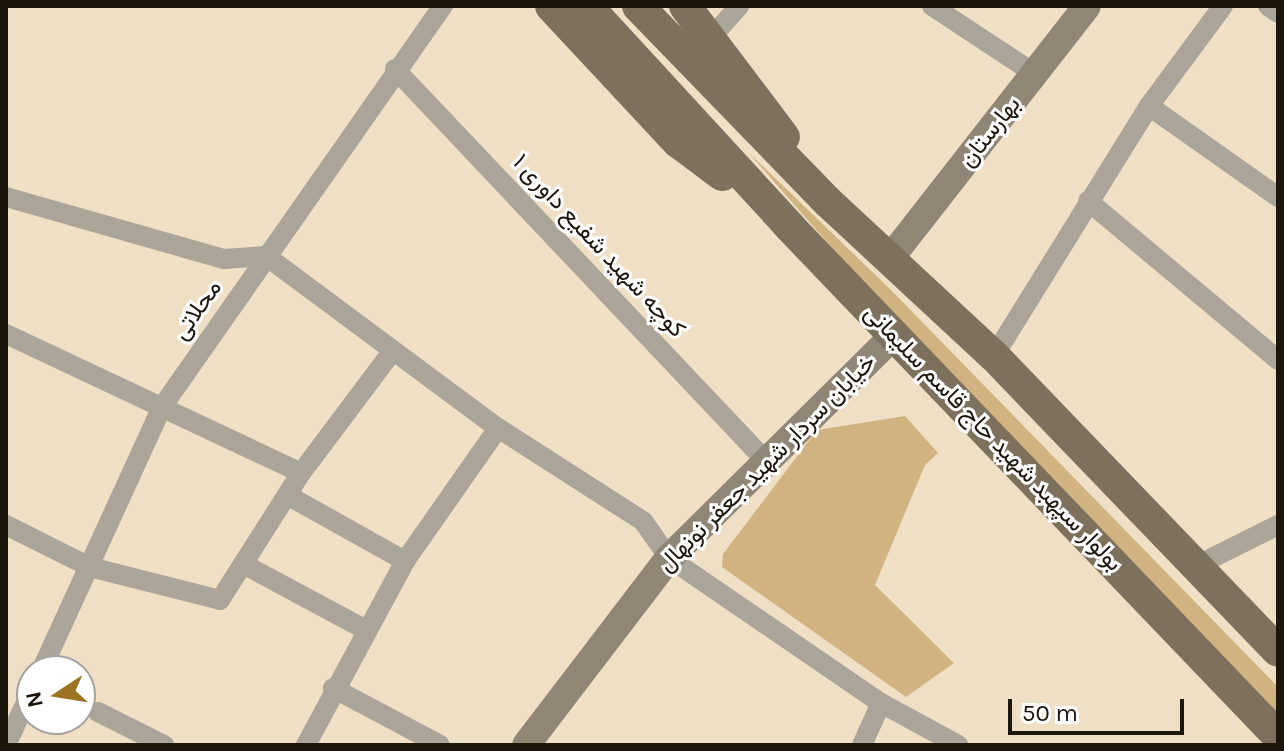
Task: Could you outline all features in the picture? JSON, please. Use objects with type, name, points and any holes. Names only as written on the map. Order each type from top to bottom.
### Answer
[{"type":"main road","points":[[551,6],[678,142],[790,227]]},
{"type":"main road","name":"بولوار سپهبد شهید حاج قاسم سلیمانی","points":[[587,6],[790,227],[1278,736]]},
{"type":"main road","points":[[638,6],[828,202],[891,257],[994,356],[1278,651]]},
{"type":"main road","points":[[685,6],[828,202]]},
{"type":"main road","name":"بهارستان","points":[[891,257],[1087,6]]},
{"type":"main road","name":"خیابان سردار شهید جعفر نونهال","points":[[526,745],[669,558],[764,459],[894,335]]},
{"type":"street","name":"محلاتی","points":[[49,655],[162,407],[395,69],[443,6]]},
{"type":"street","points":[[711,38],[739,6]]},
{"type":"street","points":[[932,6],[1035,74]]},
{"type":"street","points":[[994,356],[1149,106],[1223,6]]},
{"type":"street","points":[[1268,6],[1278,13]]},
{"type":"street","name":"کوچه شهید شفیع داوری ۱","points":[[395,69],[764,459]]},
{"type":"street","points":[[1149,106],[1278,197]]},
{"type":"street","points":[[6,197],[224,259],[266,256],[498,428],[643,521],[669,558],[881,703],[958,745]]},
{"type":"street","points":[[1088,201],[1278,360]]},
{"type":"street","points":[[6,334],[301,473]]},
{"type":"street","points":[[6,525],[90,567],[220,600],[301,473],[392,352]]},
{"type":"street","points":[[306,745],[333,688],[405,561],[498,428]]},
{"type":"street","points":[[287,495],[405,561]]},
{"type":"street","points":[[1196,566],[1278,525]]},
{"type":"street","points":[[243,564],[366,630]]},
{"type":"street","points":[[333,688],[440,745]]},
{"type":"street","points":[[862,745],[881,703]]},
{"type":"street","points":[[98,712],[164,745]]},
{"type":"shaded area","points":[[748,152],[891,290],[1278,687],[1278,715],[881,304]]},
{"type":"shaded area","points":[[905,416],[938,453],[925,465],[875,585],[954,663],[906,697],[722,567],[723,554],[817,430]]}]
